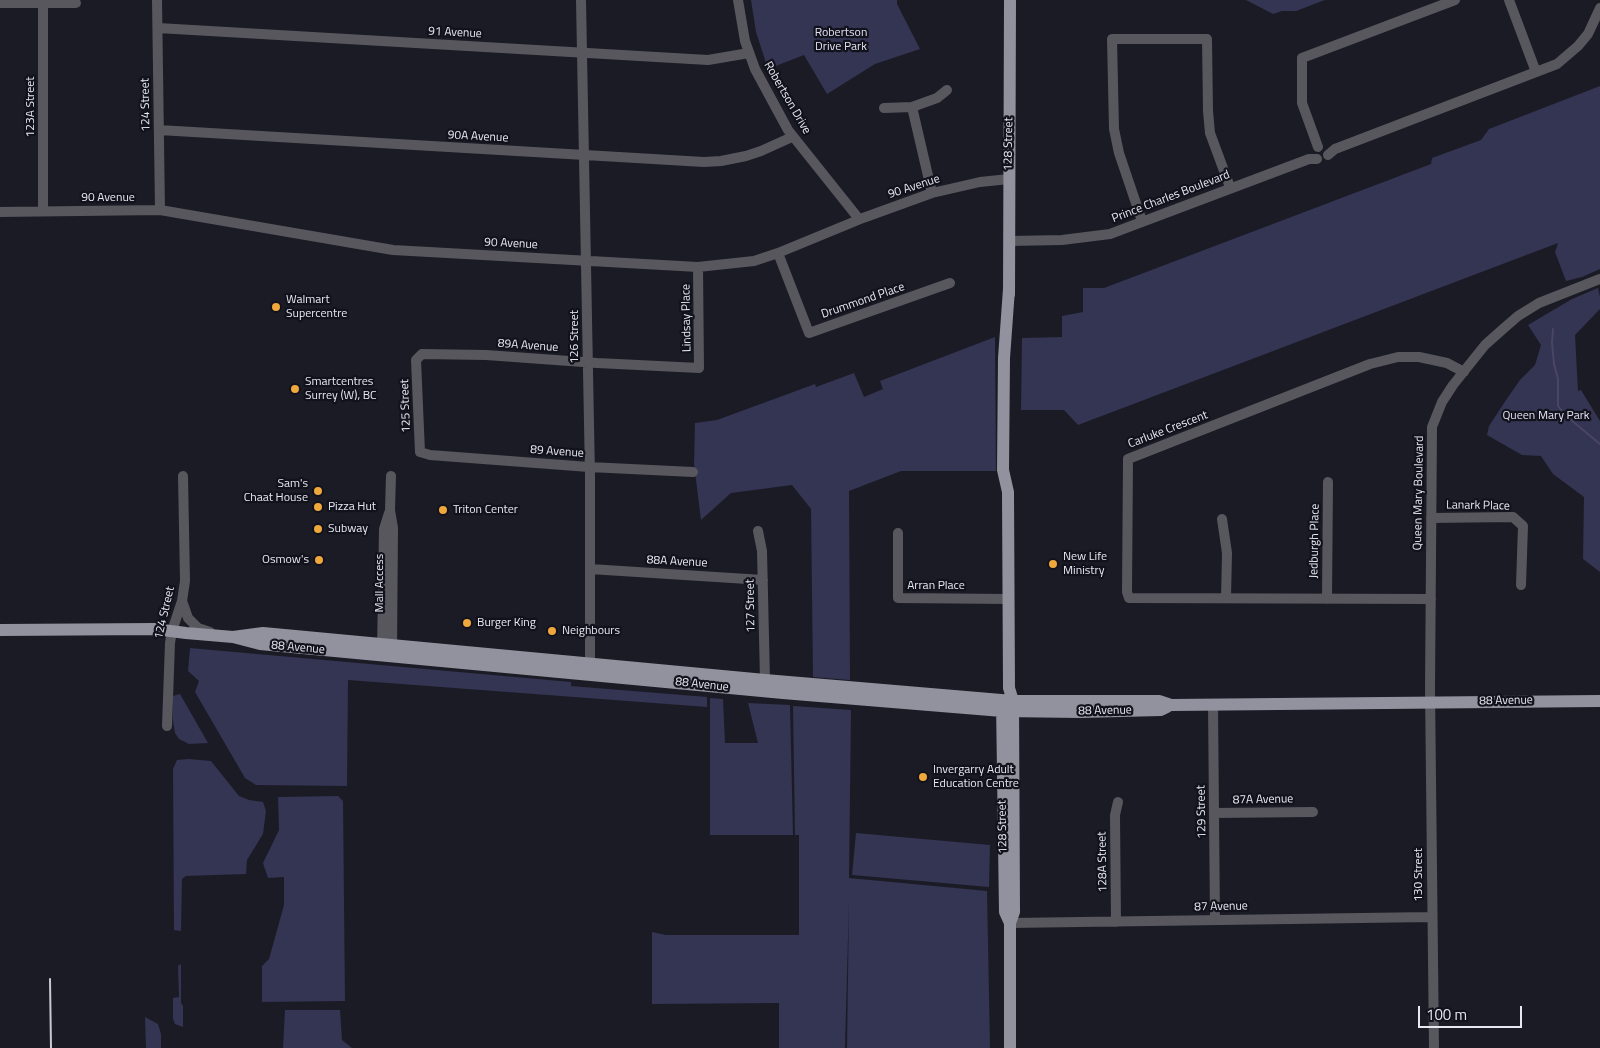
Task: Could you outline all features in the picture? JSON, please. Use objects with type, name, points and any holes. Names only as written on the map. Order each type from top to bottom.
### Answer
[{"type":"main road","name":"128 Street","points":[[1010,0],[1009,289],[1012,366],[1012,470],[1008,492],[1005,912],[1010,923],[1010,1048]]},
{"type":"main road","name":"88 Avenue","points":[[0,630],[155,629],[228,636],[260,644],[387,650],[590,669],[792,694],[1008,702],[1159,701],[1171,705],[1600,701]]},
{"type":"main road","name":"88 Avenue","points":[[590,669],[764,680],[1008,702]]},
{"type":"street","name":"124 Street","points":[[157,0],[160,210]]},
{"type":"street","name":"126 Street","points":[[581,0],[587,260],[590,669]]},
{"type":"street","name":"Robertson Drive","points":[[738,0],[745,41],[755,69],[792,136],[859,219]]},
{"type":"street","points":[[1321,153],[1302,103],[1302,58],[1455,0]]},
{"type":"street","points":[[1509,0],[1536,72]]},
{"type":"street","points":[[0,3],[76,3]]},
{"type":"street","name":"123A Street","points":[[43,3],[44,211]]},
{"type":"street","name":"Prince Charles Boulevard","points":[[1009,241],[1062,240],[1110,234],[1557,64],[1578,46],[1588,34],[1600,8]]},
{"type":"street","name":"91 Avenue","points":[[158,28],[708,60],[749,53]]},
{"type":"street","points":[[1142,222],[1118,153],[1114,129],[1112,39],[1207,39],[1210,133],[1230,187]]},
{"type":"street","points":[[884,108],[912,107],[937,98],[947,90]]},
{"type":"street","points":[[912,107],[932,193]]},
{"type":"street","name":"90A Avenue","points":[[159,130],[704,162],[721,161],[761,151],[792,136]]},
{"type":"street","name":"90 Avenue","points":[[0,212],[160,210],[393,250],[698,267],[754,260],[778,253],[859,219],[932,193],[980,182],[1009,179]]},
{"type":"street","name":"Drummond Place","points":[[778,253],[807,337],[950,283]]},
{"type":"street","name":"Lindsay Place","points":[[698,267],[700,368]]},
{"type":"street","name":"Queen Mary Boulevard","points":[[1432,702],[1432,427],[1442,402],[1485,345],[1518,316],[1540,303],[1600,279]]},
{"type":"street","name":"89A Avenue","points":[[416,360],[422,354],[486,355],[588,363],[700,368]]},
{"type":"street","name":"Carluke Crescent","points":[[1431,599],[1129,598],[1127,592],[1128,459],[1370,364],[1398,358],[1419,357],[1447,363],[1464,372]]},
{"type":"street","name":"125 Street","points":[[416,360],[420,452]]},
{"type":"street","name":"89 Avenue","points":[[420,452],[430,455],[589,467],[693,472]]},
{"type":"street","name":"124 Street","points":[[167,726],[172,631],[182,602],[185,581],[183,476]]},
{"type":"street","name":"Mall Access","points":[[387,650],[384,529],[390,510],[390,476]]},
{"type":"street","name":"Jedburgh Place","points":[[1327,599],[1328,482]]},
{"type":"street","name":"Lanark Place","points":[[1431,518],[1516,512],[1523,526],[1521,585]]},
{"type":"street","points":[[1222,519],[1226,553],[1226,598]]},
{"type":"street","name":"127 Street","points":[[758,532],[762,550],[764,680]]},
{"type":"street","name":"Arran Place","points":[[898,533],[898,598],[1008,598]]},
{"type":"street","name":"88A Avenue","points":[[590,569],[763,580]]},
{"type":"street","points":[[182,602],[188,618],[198,628],[228,636]]},
{"type":"street","name":"130 Street","points":[[1432,702],[1434,1048]]},
{"type":"street","name":"129 Street","points":[[1213,705],[1216,920]]},
{"type":"street","name":"128A Street","points":[[1116,922],[1115,815],[1118,802]]},
{"type":"street","name":"87A Avenue","points":[[1214,813],[1313,812]]},
{"type":"street","name":"87 Avenue","points":[[1010,923],[1432,917]]},
{"type":"green space","name":"Robertson Drive Park","points":[[751,0],[897,0],[897,4],[920,49],[875,64],[827,94],[804,55],[768,69],[756,32]]},
{"type":"green space","points":[[1246,0],[1325,0],[1296,11],[1282,11],[1273,14]]},
{"type":"green space","points":[[1600,86],[1600,269],[1582,277],[1566,281],[1555,252],[1558,243],[1078,425],[1064,410],[1021,410],[1022,338],[1062,337],[1062,316],[1083,312],[1083,288],[1104,288],[1431,164],[1432,158],[1481,140],[1489,129]]},
{"type":"green space","name":"Queen Mary Park","points":[[1598,288],[1600,309],[1575,335],[1578,391],[1581,390],[1600,421],[1600,572],[1583,559],[1584,497],[1553,474],[1541,456],[1522,455],[1487,435],[1489,426],[1506,400],[1520,380],[1535,365],[1541,345],[1528,325],[1572,299]]},
{"type":"green space","points":[[995,337],[996,471],[901,471],[849,491],[850,680],[813,677],[811,509],[792,485],[731,493],[701,520],[694,464],[695,423],[717,420],[815,384],[816,387],[854,373],[864,397],[883,389],[880,381]]},
{"type":"green space","points":[[190,648],[571,682],[571,686],[707,697],[707,707],[348,680],[347,786],[256,785],[245,778],[195,692],[199,681],[188,671]]},
{"type":"green space","points":[[180,694],[208,743],[189,744],[179,739],[175,733],[173,696]]},
{"type":"green space","points":[[710,698],[723,699],[725,743],[758,743],[748,703],[790,705],[793,835],[710,835]]},
{"type":"green space","points":[[793,706],[851,710],[849,878],[987,891],[990,1048],[847,1048],[849,902],[845,1048],[779,1048],[779,1003],[652,1004],[652,932],[666,935],[799,935],[799,835],[795,835]]},
{"type":"green space","points":[[177,760],[211,761],[239,796],[263,802],[266,811],[263,834],[247,860],[246,874],[186,876],[182,879],[181,931],[174,930],[173,769]]},
{"type":"green space","points":[[338,796],[343,801],[345,1001],[262,1002],[262,966],[269,959],[284,905],[284,877],[268,878],[263,863],[279,830],[278,797]]},
{"type":"green space","points":[[856,833],[990,845],[989,887],[852,875]]},
{"type":"green space","points":[[181,964],[183,1027],[175,1024],[173,1019],[173,998],[179,997],[178,966]]},
{"type":"green space","points":[[285,1010],[340,1010],[342,1040],[352,1048],[283,1048]]},
{"type":"green space","points":[[145,1017],[158,1024],[161,1034],[161,1048],[146,1048]]},
{"type":"waterway","points":[[1553,329],[1552,343],[1558,379],[1558,406],[1565,415],[1600,444]]},
{"type":"railway","points":[[50,979],[51,1048]]},
{"type":"place","name":"Walmart Supercentre","points":[[276,307]]},
{"type":"place","name":"Smartcentres Surrey (W), BC","points":[[295,389]]},
{"type":"place","name":"Sam's Chaat House","points":[[318,491]]},
{"type":"place","name":"Pizza Hut","points":[[318,507]]},
{"type":"place","name":"Triton Center","points":[[443,510]]},
{"type":"place","name":"Subway","points":[[318,529]]},
{"type":"place","name":"Osmow's","points":[[319,560]]},
{"type":"place","name":"New Life Ministry","points":[[1053,564]]},
{"type":"place","name":"Burger King","points":[[467,623]]},
{"type":"place","name":"Neighbours","points":[[552,631]]},
{"type":"place","name":"Invergarry Adult Education Centre","points":[[923,777]]}]
